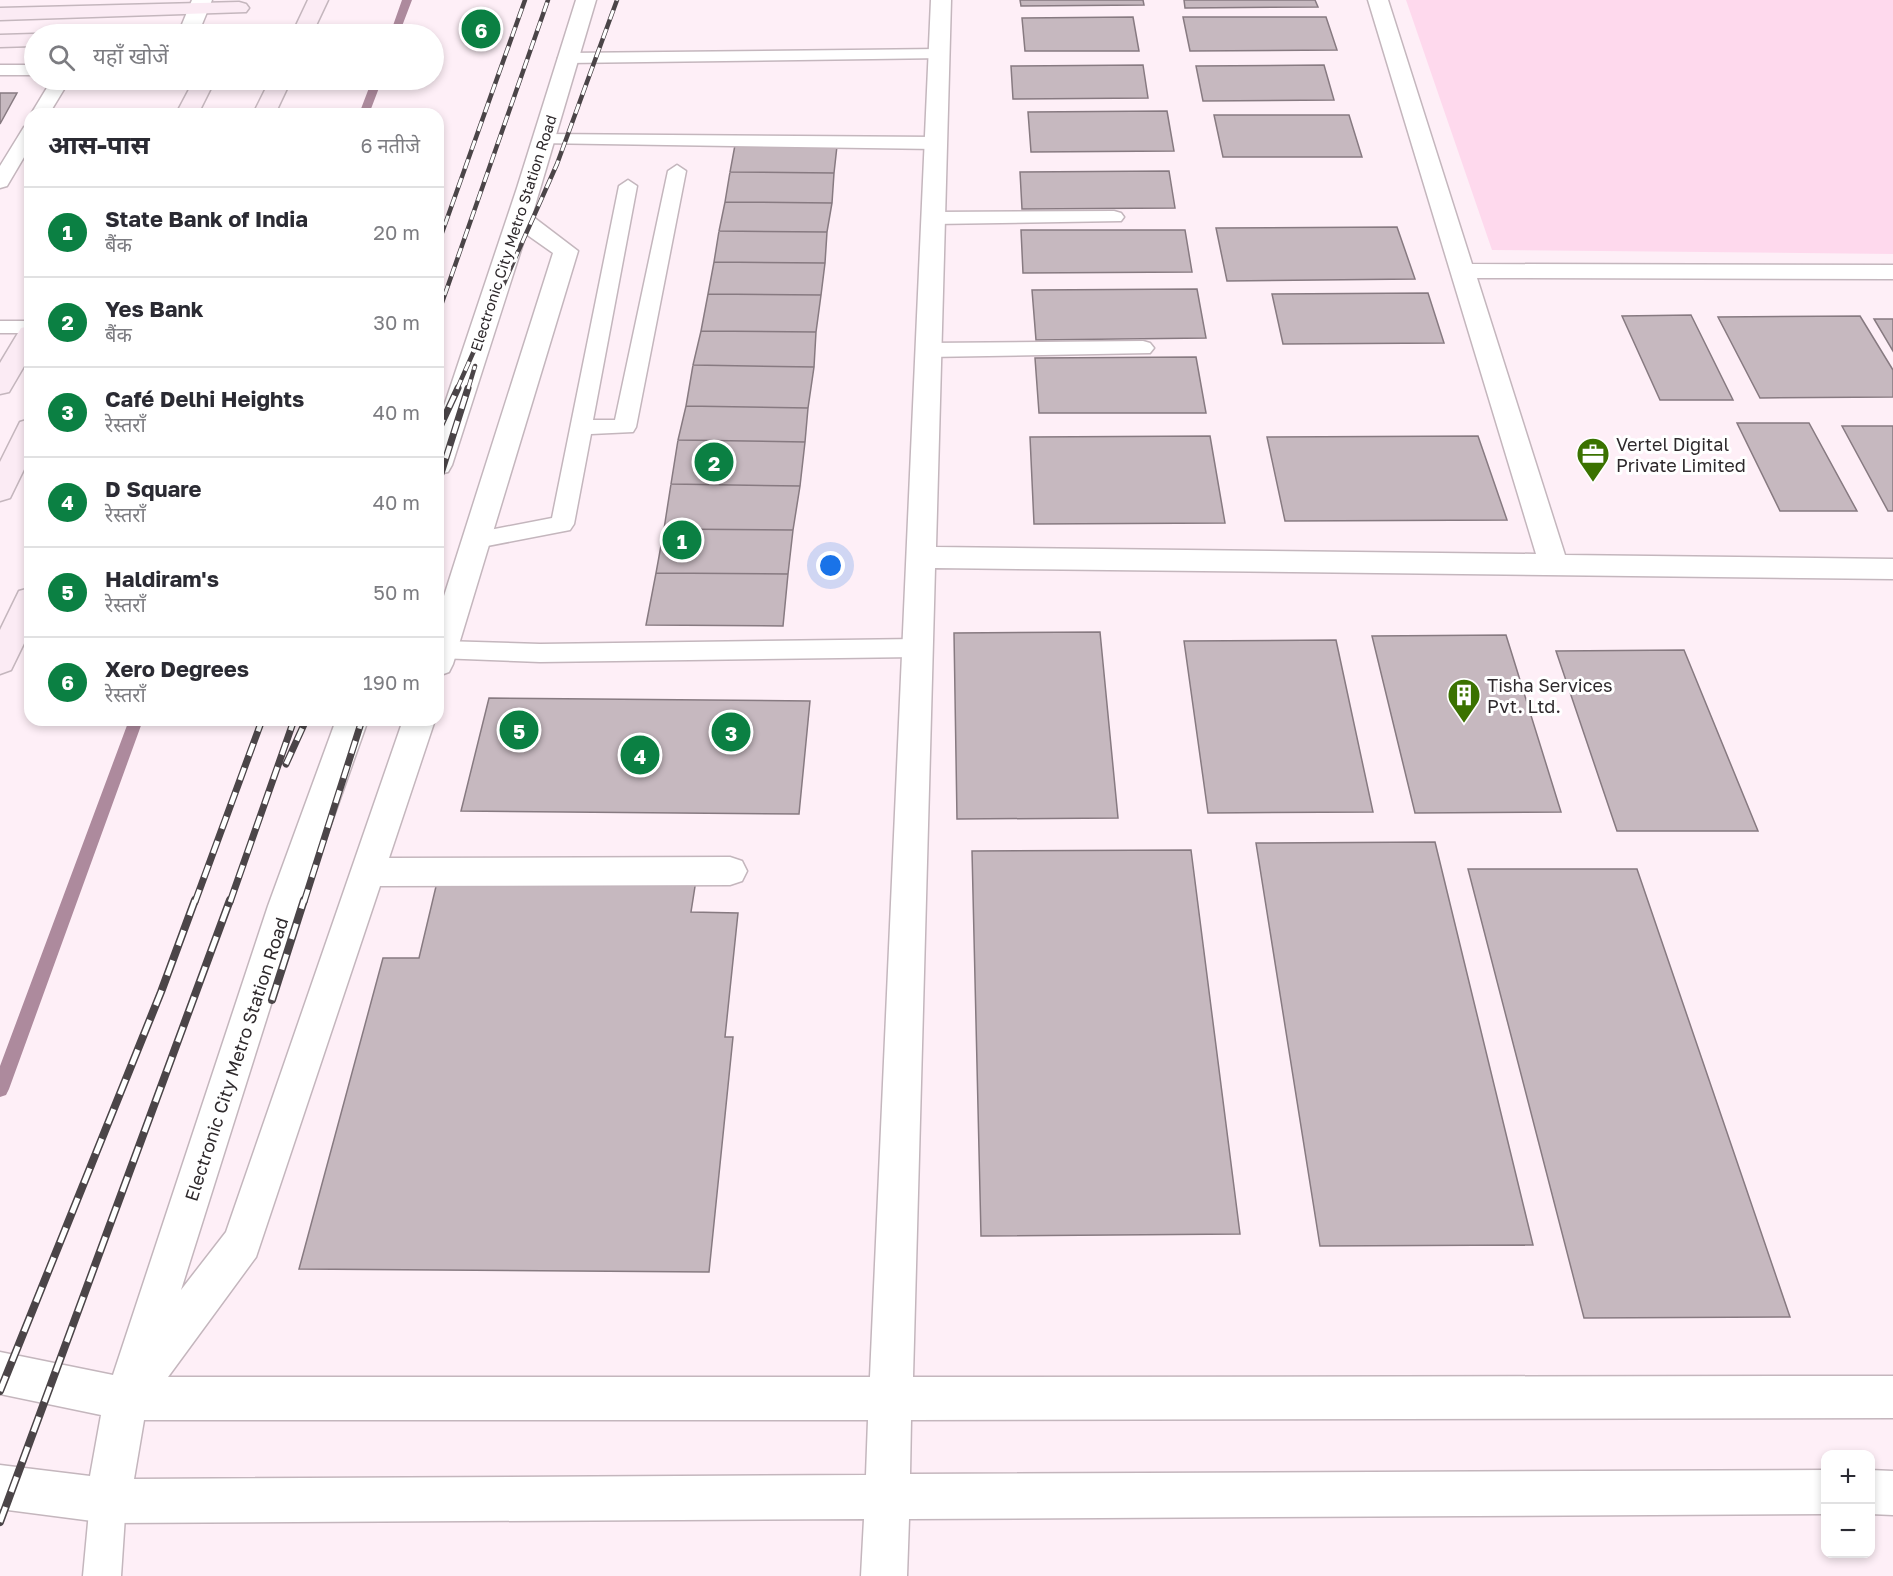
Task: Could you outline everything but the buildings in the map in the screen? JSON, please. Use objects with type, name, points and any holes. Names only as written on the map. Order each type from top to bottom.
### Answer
[{"type":"street","points":[[307,24],[318,0]]},
{"type":"street","name":"Electronic City Metro Station Road","points":[[444,447],[519,218],[586,0]]},
{"type":"street","points":[[884,1576],[885,1496],[941,0]]},
{"type":"street","points":[[1378,0],[1554,565]]},
{"type":"street","points":[[192,24],[200,4]]},
{"type":"street","points":[[0,14],[200,4],[238,11]]},
{"type":"street","points":[[0,41],[24,40]]},
{"type":"street","points":[[190,108],[199,90]]},
{"type":"street","points":[[267,108],[275,90]]},
{"type":"street","points":[[444,644],[566,251],[519,218]]},
{"type":"street","points":[[1462,270],[1893,272]]},
{"type":"street","points":[[0,386],[24,344]]},
{"type":"street","points":[[0,491],[24,441]]},
{"type":"street","points":[[920,557],[1893,569]]},
{"type":"street","points":[[0,662],[16,622]]},
{"type":"street","name":"Electronic City Metro Station Road","points":[[108,1501],[126,1399],[285,906],[350,726]]},
{"type":"street","points":[[126,1399],[242,1243],[417,726]]},
{"type":"street","points":[[369,872],[730,872]]},
{"type":"street","points":[[0,1373],[126,1399],[889,1400],[1893,1397]]},
{"type":"street","points":[[0,1487],[108,1501],[1821,1492]]},
{"type":"street","points":[[1875,1492],[1893,1492]]},
{"type":"lane","points":[[567,58],[939,54]]},
{"type":"lane","points":[[0,70],[24,70]]},
{"type":"lane","points":[[44,108],[55,90]]},
{"type":"lane","points":[[543,139],[936,143]]},
{"type":"lane","points":[[0,182],[24,141]]},
{"type":"lane","points":[[579,427],[625,428],[677,171]]},
{"type":"lane","points":[[477,540],[562,524],[579,427],[628,186]]},
{"type":"lane","points":[[933,218],[1114,217]]},
{"type":"lane","points":[[0,327],[24,327]]},
{"type":"lane","points":[[928,350],[1143,348]]},
{"type":"lane","points":[[444,657],[540,653],[917,648]]},
{"type":"lane","points":[[102,1576],[108,1501]]},
{"type":"shaded area","points":[[1406,0],[1893,0],[1893,254],[1492,250]]},
{"type":"waterway","points":[[398,24],[407,0]]},
{"type":"waterway","points":[[366,108],[373,90]]},
{"type":"waterway","points":[[0,1089],[134,726]]},
{"type":"railway","points":[[444,227],[525,0]]},
{"type":"railway","points":[[444,297],[548,0]]},
{"type":"railway","points":[[457,389],[557,164],[617,0]]},
{"type":"railway","points":[[468,389],[475,366]]},
{"type":"railway","points":[[444,418],[458,388]]},
{"type":"railway","points":[[444,464],[468,388]]},
{"type":"railway","points":[[195,902],[260,726]]},
{"type":"railway","points":[[230,902],[292,726]]},
{"type":"railway","points":[[286,764],[303,726]]},
{"type":"railway","points":[[304,902],[360,726]]},
{"type":"railway","points":[[0,1391],[161,992],[195,900]]},
{"type":"railway","points":[[0,1522],[230,900]]},
{"type":"railway","points":[[272,1000],[304,900]]},
{"type":"place","name":"Xero Degrees","points":[[481,29]]},
{"type":"place","name":"Yes Bank","points":[[714,462]]},
{"type":"place","name":"Vertel Digital Private Limited","points":[[1593,483]]},
{"type":"place","name":"State Bank of India","points":[[682,540]]},
{"type":"place","name":"Tisha Services Pvt. Ltd.","points":[[1464,724]]},
{"type":"place","name":"Haldiram's","points":[[519,730]]},
{"type":"place","name":"Café Delhi Heights","points":[[731,732]]},
{"type":"place","name":"D Square","points":[[640,755]]}]
